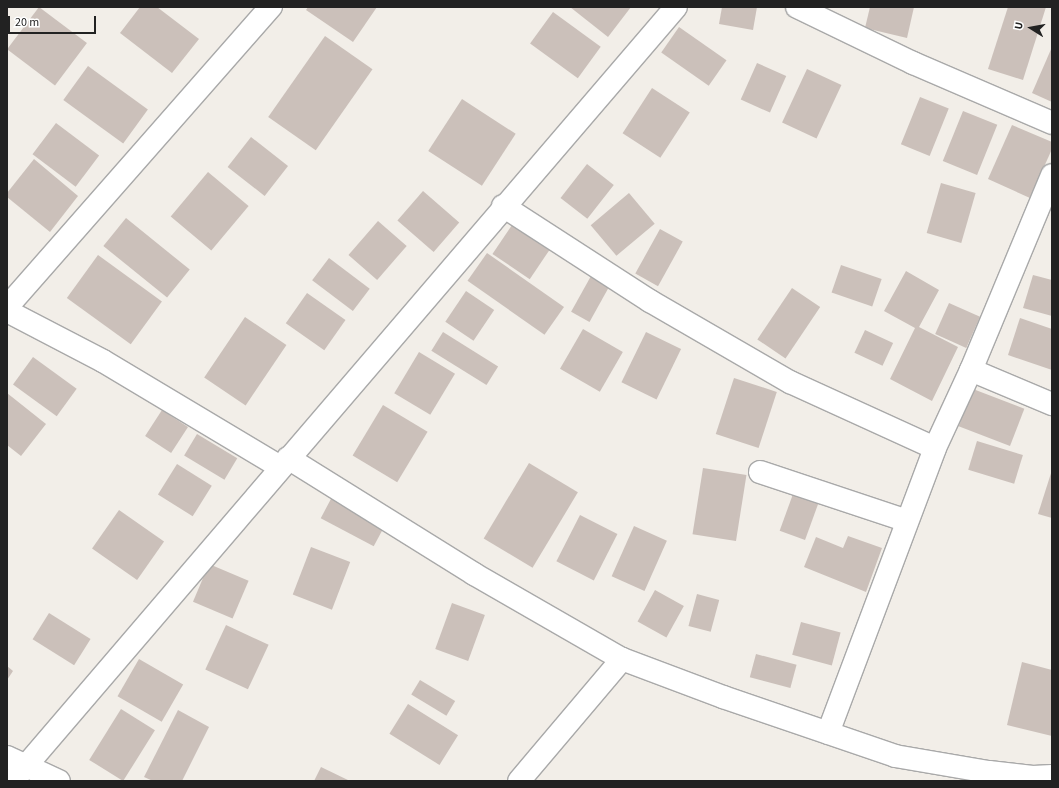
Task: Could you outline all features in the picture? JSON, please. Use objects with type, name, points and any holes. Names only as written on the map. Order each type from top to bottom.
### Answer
[{"type":"street","points":[[7,307],[271,7]]},
{"type":"street","points":[[13,781],[503,206],[676,7]]},
{"type":"street","points":[[797,7],[913,63],[1052,123]]},
{"type":"street","points":[[828,733],[935,448],[971,370],[1052,175]]},
{"type":"street","points":[[503,206],[650,300],[790,382],[935,448]]},
{"type":"street","points":[[7,311],[103,361],[284,462],[622,659],[716,695],[907,758],[1026,776],[1052,776]]},
{"type":"street","points":[[971,370],[1052,404]]},
{"type":"street","points":[[760,472],[907,521]]},
{"type":"street","points":[[519,781],[622,659]]},
{"type":"street","points":[[7,757],[59,781]]},
{"type":"building","points":[[39,7],[87,43],[55,85],[7,49]]},
{"type":"building","points":[[140,7],[157,7],[199,39],[172,73],[120,33]]},
{"type":"building","points":[[308,7],[377,7],[353,42],[306,10]]},
{"type":"building","points":[[570,7],[631,7],[608,37]]},
{"type":"building","points":[[722,7],[757,7],[753,30],[719,24]]},
{"type":"building","points":[[870,7],[914,7],[907,38],[865,28]]},
{"type":"building","points":[[1008,7],[1046,7],[1023,80],[988,69]]},
{"type":"building","points":[[553,12],[601,47],[578,78],[530,44]]},
{"type":"building","points":[[679,27],[727,60],[709,86],[661,52]]},
{"type":"building","points":[[325,36],[373,69],[316,150],[268,117]]},
{"type":"building","points":[[1052,47],[1052,102],[1032,93]]},
{"type":"building","points":[[757,63],[786,76],[770,113],[741,100]]},
{"type":"building","points":[[88,66],[148,109],[123,143],[63,100]]},
{"type":"building","points":[[807,69],[841,85],[817,139],[782,122]]},
{"type":"building","points":[[652,88],[690,113],[660,158],[623,133]]},
{"type":"building","points":[[920,97],[949,109],[930,156],[901,144]]},
{"type":"building","points":[[462,99],[516,134],[482,186],[428,151]]},
{"type":"building","points":[[963,111],[997,125],[977,175],[943,161]]},
{"type":"building","points":[[56,123],[99,155],[76,187],[33,154]]},
{"type":"building","points":[[1012,125],[1052,142],[1052,149],[1030,198],[988,179]]},
{"type":"building","points":[[251,137],[288,166],[265,196],[228,167]]},
{"type":"building","points":[[34,159],[78,196],[50,232],[7,197],[7,193]]},
{"type":"building","points":[[587,164],[614,185],[587,219],[561,198]]},
{"type":"building","points":[[208,172],[249,206],[211,250],[171,216]]},
{"type":"building","points":[[941,183],[976,193],[961,243],[927,233]]},
{"type":"building","points":[[423,191],[459,222],[434,252],[397,220]]},
{"type":"building","points":[[629,193],[655,224],[616,256],[591,225]]},
{"type":"building","points":[[126,218],[190,270],[167,298],[103,246]]},
{"type":"building","points":[[378,221],[407,246],[377,280],[348,255]]},
{"type":"building","points":[[512,225],[549,250],[530,279],[492,254]]},
{"type":"building","points":[[660,229],[683,242],[658,286],[635,274]]},
{"type":"building","points":[[487,253],[564,307],[544,335],[467,281]]},
{"type":"building","points":[[98,255],[162,301],[131,344],[67,298]]},
{"type":"building","points":[[329,258],[370,289],[353,311],[312,280]]},
{"type":"building","points":[[841,265],[882,279],[872,306],[832,292]]},
{"type":"building","points":[[906,271],[939,290],[919,327],[958,347],[932,401],[890,379],[915,328],[884,311]]},
{"type":"building","points":[[1033,275],[1052,280],[1052,316],[1023,308]]},
{"type":"building","points":[[591,276],[609,286],[589,322],[571,312]]},
{"type":"building","points":[[792,288],[820,307],[786,358],[757,339]]},
{"type":"building","points":[[466,291],[494,310],[473,341],[445,322]]},
{"type":"building","points":[[307,293],[346,320],[324,350],[286,323]]},
{"type":"building","points":[[949,303],[980,317],[966,348],[935,334]]},
{"type":"building","points":[[245,317],[286,345],[246,405],[204,378]]},
{"type":"building","points":[[1020,318],[1052,329],[1052,370],[1008,355]]},
{"type":"building","points":[[583,329],[623,352],[600,392],[560,369]]},
{"type":"building","points":[[865,330],[893,343],[883,366],[854,353]]},
{"type":"building","points":[[443,332],[498,366],[486,385],[431,351]]},
{"type":"building","points":[[646,332],[681,349],[657,399],[621,382]]},
{"type":"building","points":[[419,352],[455,374],[430,415],[394,393]]},
{"type":"building","points":[[33,357],[77,389],[57,416],[13,385]]},
{"type":"building","points":[[734,378],[777,392],[759,448],[716,434]]},
{"type":"building","points":[[973,389],[1024,409],[1010,446],[959,426]]},
{"type":"building","points":[[7,393],[46,424],[21,456],[7,445]]},
{"type":"building","points":[[383,405],[428,432],[397,482],[353,456]]},
{"type":"building","points":[[162,410],[188,427],[171,453],[145,436]]},
{"type":"building","points":[[197,434],[237,458],[224,480],[184,455]]},
{"type":"building","points":[[977,441],[1023,455],[1014,484],[968,470]]},
{"type":"building","points":[[529,463],[578,492],[533,568],[484,538]]},
{"type":"building","points":[[177,464],[212,486],[193,516],[158,495]]},
{"type":"building","points":[[703,468],[746,475],[736,541],[693,534]]},
{"type":"building","points":[[1052,470],[1052,518],[1038,514]]},
{"type":"building","points":[[793,494],[818,503],[805,540],[780,531]]},
{"type":"building","points":[[332,497],[385,525],[374,546],[321,518]]},
{"type":"building","points":[[119,510],[164,542],[137,580],[92,549]]},
{"type":"building","points":[[580,515],[617,534],[594,580],[556,561]]},
{"type":"building","points":[[634,526],[667,541],[645,591],[612,576]]},
{"type":"building","points":[[848,536],[882,548],[866,592],[804,567],[816,537],[843,548]]},
{"type":"building","points":[[311,547],[350,562],[332,610],[293,595]]},
{"type":"building","points":[[209,564],[249,581],[233,619],[193,602]]},
{"type":"building","points":[[655,590],[684,606],[666,637],[638,621]]},
{"type":"building","points":[[697,594],[719,600],[711,632],[688,626]]},
{"type":"building","points":[[452,603],[485,615],[468,661],[435,649]]},
{"type":"building","points":[[49,613],[91,639],[74,665],[33,639]]},
{"type":"building","points":[[801,622],[841,633],[832,665],[792,655]]},
{"type":"building","points":[[226,625],[269,645],[248,689],[205,669]]},
{"type":"building","points":[[756,654],[797,665],[790,688],[750,677]]},
{"type":"building","points":[[139,659],[183,684],[162,722],[117,696]]},
{"type":"building","points":[[1022,662],[1052,670],[1052,736],[1007,725]]},
{"type":"building","points":[[7,666],[13,671],[7,680]]},
{"type":"building","points":[[420,680],[455,701],[446,716],[411,695]]},
{"type":"building","points":[[408,704],[458,735],[439,765],[389,734]]},
{"type":"building","points":[[121,709],[155,730],[123,781],[89,760]]},
{"type":"building","points":[[178,710],[209,727],[182,781],[153,781],[144,777]]},
{"type":"building","points":[[321,767],[350,781],[314,781]]}]
